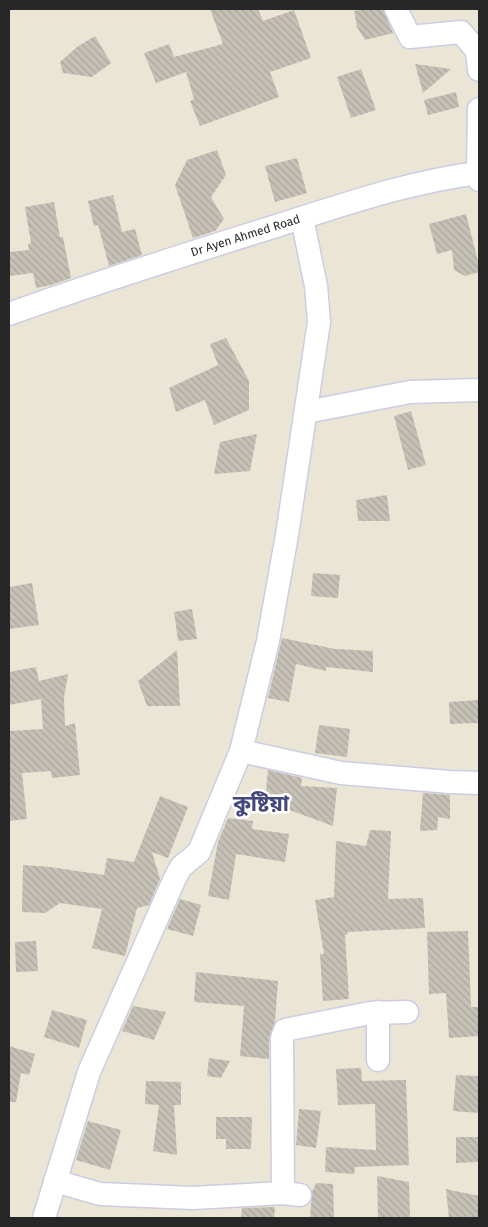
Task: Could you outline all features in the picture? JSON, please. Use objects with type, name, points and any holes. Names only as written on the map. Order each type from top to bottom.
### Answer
[{"type":"street","points":[[396,9],[410,37],[461,32],[477,51],[479,70]]},
{"type":"street","points":[[479,109],[479,176]]},
{"type":"street","name":"Dr Ayen Ahmed Road","points":[[9,314],[96,283],[393,189],[446,177],[479,176]]},
{"type":"street","points":[[44,1218],[88,1072],[175,878],[181,867],[199,852],[241,751],[268,641],[288,535],[319,322],[316,286],[302,218]]},
{"type":"street","points":[[306,412],[410,392],[479,390]]},
{"type":"street","points":[[241,751],[341,773],[479,783]]},
{"type":"street","points":[[55,1181],[100,1194],[193,1198],[291,1194],[282,1038],[285,1030],[378,1012],[407,1012]]},
{"type":"street","points":[[378,1012],[378,1060]]},
{"type":"building","points":[[210,9],[258,9],[263,21],[294,10],[311,58],[270,72],[279,97],[200,126],[190,101],[194,99],[186,72],[156,83],[144,53],[169,44],[174,57],[223,44]]},
{"type":"building","points":[[383,9],[393,33],[365,40],[357,27],[354,11]]},
{"type":"building","points":[[95,36],[111,63],[92,77],[63,73],[60,62],[77,47]]},
{"type":"building","points":[[415,64],[451,69],[423,93]]},
{"type":"building","points":[[361,69],[376,110],[351,118],[337,77]]},
{"type":"building","points":[[456,92],[459,107],[428,115],[424,100]]},
{"type":"building","points":[[217,150],[226,175],[211,197],[224,219],[215,231],[193,238],[175,185],[187,160]]},
{"type":"building","points":[[297,158],[307,193],[275,202],[265,166]]},
{"type":"building","points":[[113,195],[122,232],[135,229],[142,255],[109,266],[98,225],[94,226],[88,201]]},
{"type":"building","points":[[54,202],[60,237],[63,237],[71,278],[36,288],[33,273],[9,276],[9,252],[29,250],[28,244],[31,243],[25,207]]},
{"type":"building","points":[[466,214],[479,265],[479,272],[465,276],[454,270],[452,250],[437,254],[429,224]]},
{"type":"building","points":[[226,338],[249,381],[249,410],[214,425],[205,400],[176,412],[169,388],[218,365],[210,344]]},
{"type":"building","points":[[411,411],[426,465],[408,470],[394,416]]},
{"type":"building","points":[[257,434],[250,471],[214,474],[220,442]]},
{"type":"building","points":[[387,495],[390,521],[358,521],[356,500]]},
{"type":"building","points":[[313,573],[340,575],[338,598],[311,596]]},
{"type":"building","points":[[32,583],[39,625],[9,629],[9,587]]},
{"type":"building","points":[[192,609],[197,639],[178,641],[174,612]]},
{"type":"building","points":[[282,638],[335,649],[373,651],[373,672],[326,667],[326,671],[296,664],[289,702],[268,698]]},
{"type":"building","points":[[177,650],[180,706],[147,706],[138,681]]},
{"type":"building","points":[[36,667],[39,681],[68,674],[64,697],[65,726],[75,723],[80,775],[52,778],[51,771],[22,773],[27,819],[9,821],[9,731],[43,729],[41,699],[9,705],[9,672]]},
{"type":"building","points":[[478,700],[479,723],[450,724],[449,702]]},
{"type":"building","points":[[319,725],[350,729],[347,757],[315,753]]},
{"type":"building","points":[[268,770],[302,778],[301,786],[337,788],[333,826],[265,801]]},
{"type":"building","points":[[423,793],[450,795],[450,819],[438,817],[437,830],[420,831]]},
{"type":"building","points":[[160,796],[188,807],[168,858],[152,852],[160,879],[149,905],[137,908],[125,956],[92,948],[102,909],[60,903],[45,913],[22,912],[23,865],[104,875],[107,858],[134,862]]},
{"type":"building","points":[[228,818],[253,821],[252,829],[289,834],[285,862],[236,854],[229,900],[208,896],[218,842]]},
{"type":"building","points":[[370,830],[391,831],[388,899],[423,898],[425,928],[347,932],[348,934],[345,935],[349,999],[323,1001],[320,954],[324,954],[315,900],[334,897],[336,841],[366,846]]},
{"type":"building","points":[[180,899],[201,905],[193,936],[167,929]]},
{"type":"building","points":[[468,931],[471,1007],[479,1007],[479,1036],[449,1038],[446,993],[429,994],[427,932]]},
{"type":"building","points":[[36,941],[38,971],[16,972],[15,942]]},
{"type":"building","points":[[196,972],[278,981],[275,1022],[269,1038],[269,1059],[240,1056],[244,1006],[194,1002]]},
{"type":"building","points":[[133,1006],[166,1012],[154,1040],[122,1031]]},
{"type":"building","points":[[52,1010],[87,1020],[79,1048],[44,1037]]},
{"type":"building","points":[[9,1046],[35,1054],[29,1075],[21,1073],[16,1102],[9,1102]]},
{"type":"building","points":[[209,1058],[230,1061],[221,1078],[207,1076]]},
{"type":"building","points":[[361,1068],[362,1081],[406,1080],[409,1165],[355,1167],[354,1174],[325,1172],[326,1147],[376,1150],[375,1104],[338,1105],[336,1069]]},
{"type":"building","points":[[456,1075],[479,1076],[479,1113],[453,1111]]},
{"type":"building","points":[[146,1081],[181,1082],[181,1105],[174,1105],[177,1155],[153,1151],[159,1105],[145,1104]]},
{"type":"building","points":[[299,1109],[321,1111],[316,1148],[296,1145]]},
{"type":"building","points":[[216,1117],[252,1117],[251,1149],[226,1149],[226,1139],[216,1139]]},
{"type":"building","points":[[88,1121],[121,1130],[110,1170],[76,1160]]},
{"type":"building","points":[[456,1137],[479,1137],[479,1162],[456,1163]]},
{"type":"building","points":[[377,1176],[409,1182],[410,1218],[378,1218]]},
{"type":"building","points":[[316,1183],[333,1184],[334,1218],[310,1218],[312,1192]]},
{"type":"building","points":[[446,1189],[479,1196],[479,1218],[449,1218]]},
{"type":"building","points":[[275,1207],[274,1218],[241,1218],[242,1208]]},
{"type":"district","name":"কুষ্টিয়া","points":[[261,803]]}]
